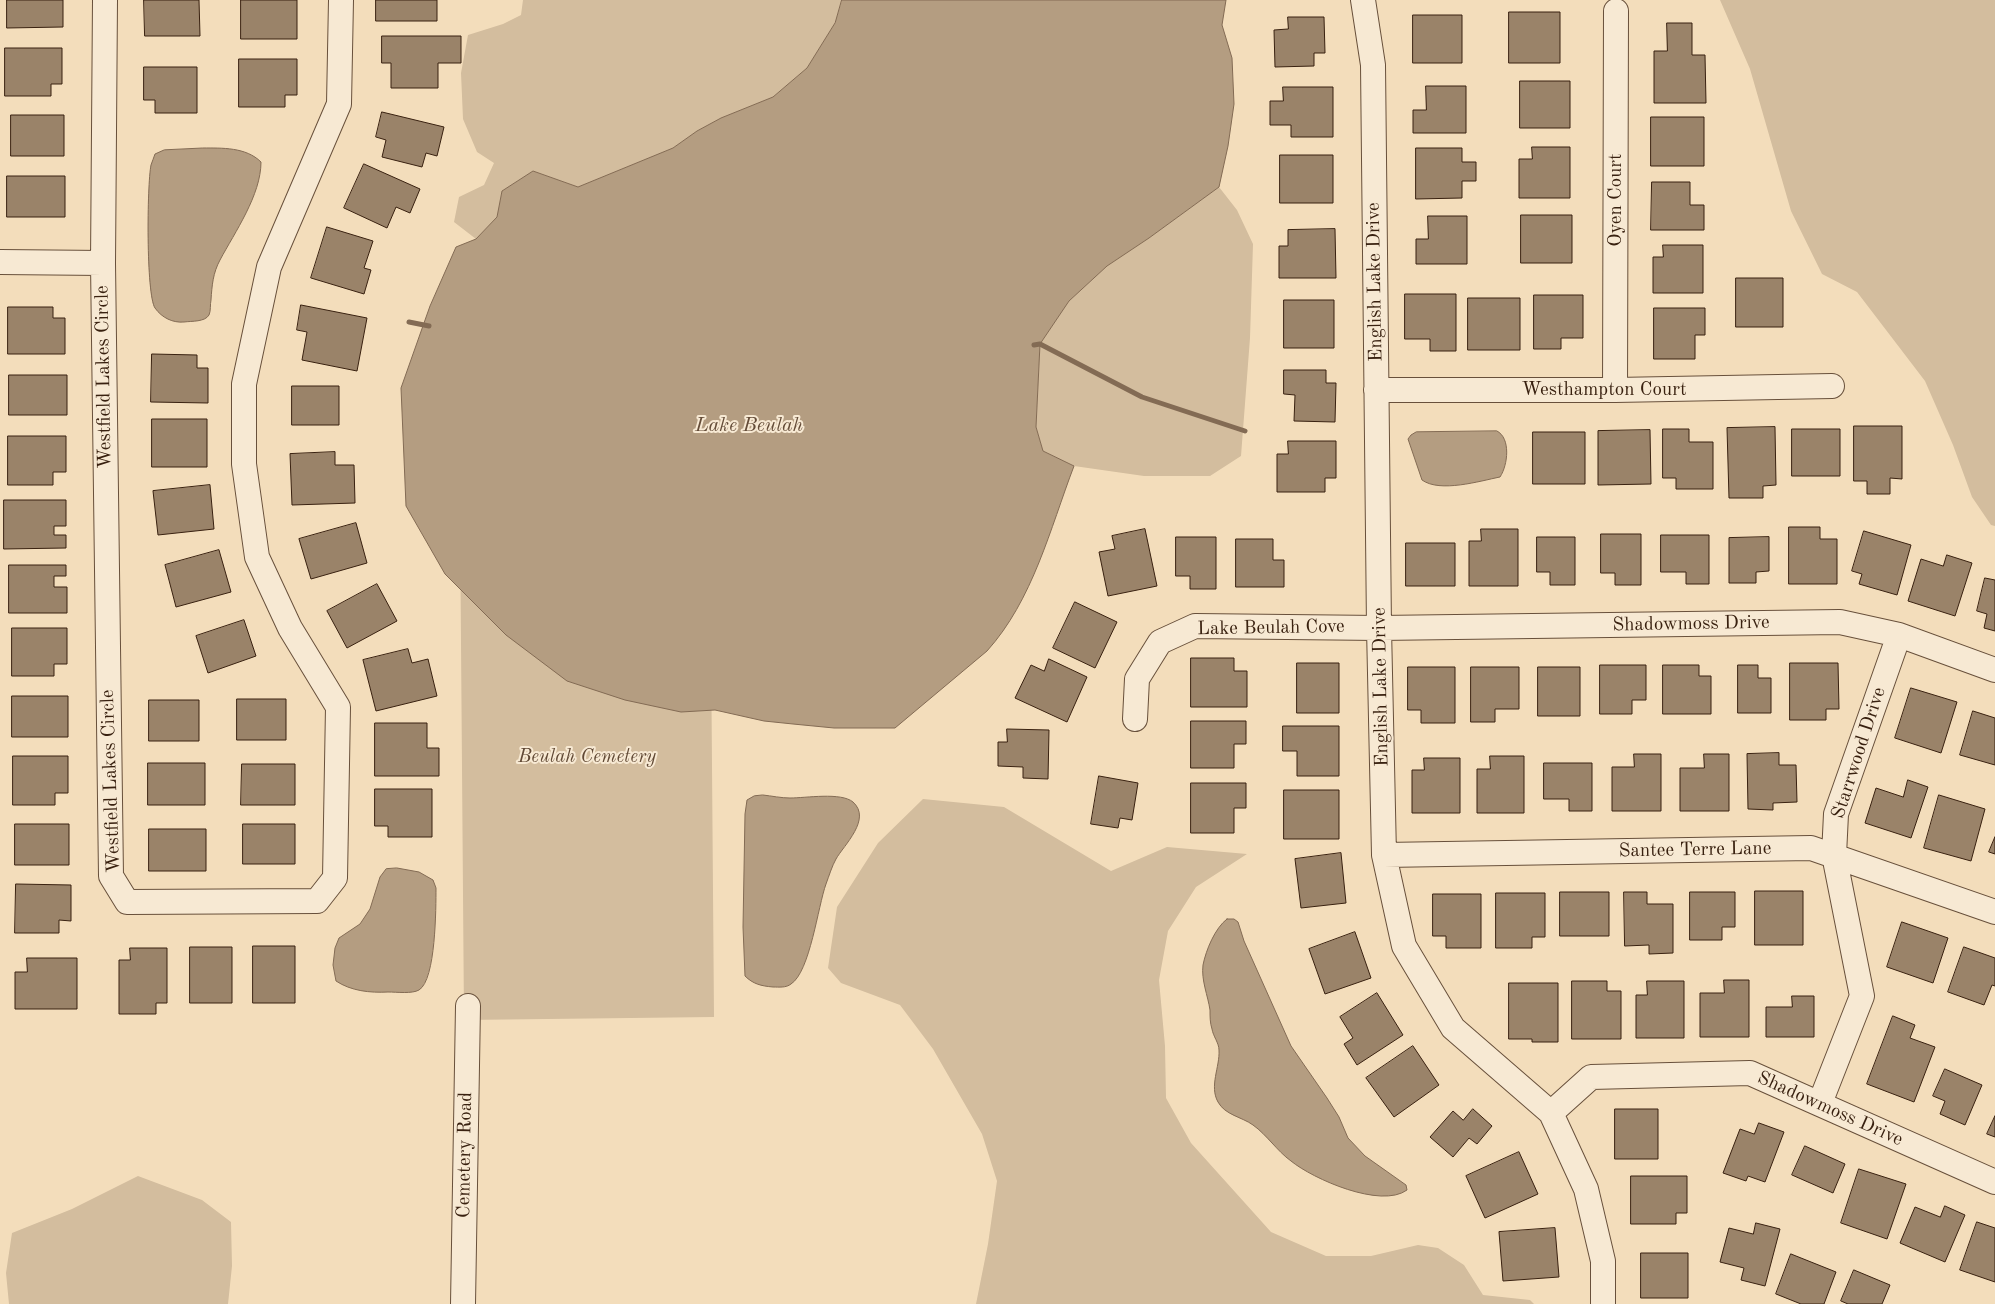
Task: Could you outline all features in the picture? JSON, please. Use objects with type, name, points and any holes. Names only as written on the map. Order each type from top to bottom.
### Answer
[{"type":"street","name":"Westfield Lakes Circle","points":[[105,0],[103,262],[111,876],[127,902],[317,901],[335,878],[338,707],[290,628],[257,557],[244,464],[244,384],[269,267],[339,104],[340,0]]},
{"type":"street","name":"English Lake Drive","points":[[1363,0],[1373,65],[1379,628],[1384,855],[1404,946],[1453,1028],[1551,1113],[1586,1189],[1603,1261],[1603,1304]]},
{"type":"street","name":"Oyen Court","points":[[1615,390],[1616,11]]},
{"type":"street","points":[[0,262],[103,262]]},
{"type":"street","name":"Westhampton Court","points":[[1376,390],[1615,390],[1832,386]]},
{"type":"street","name":"Shadowmoss Drive","points":[[1379,628],[1840,622],[1899,635],[1995,670]]},
{"type":"street","name":"Lake Beulah Cove","points":[[1135,719],[1137,679],[1160,642],[1195,626],[1379,628]]},
{"type":"street","name":"Starrwood Drive","points":[[1820,1103],[1862,996],[1834,855],[1836,814],[1899,635]]},
{"type":"street","name":"Santee Terre Lane","points":[[1384,855],[1811,848],[1995,912]]},
{"type":"street","name":"Cemetery Road","points":[[463,1304],[468,1006]]},
{"type":"street","name":"Shadowmoss Drive","points":[[1551,1113],[1591,1077],[1750,1073],[1995,1182]]},
{"type":"green space","points":[[523,0],[842,0],[835,23],[807,68],[773,97],[721,118],[697,131],[673,148],[578,187],[533,171],[502,191],[497,217],[476,239],[454,222],[459,197],[484,185],[494,163],[477,152],[463,119],[461,73],[468,35],[503,24],[521,15]]},
{"type":"green space","points":[[1720,0],[1995,0],[1995,526],[1991,525],[1972,497],[1953,445],[1925,381],[1857,292],[1822,274],[1791,211],[1750,69]]},
{"type":"green space","points":[[1219,187],[1237,210],[1253,244],[1250,338],[1241,456],[1210,476],[1144,476],[1074,466],[1043,451],[1036,427],[1040,344],[1069,301],[1107,266]]},
{"type":"green space","name":"Beulah Cemetery","points":[[710,514],[714,1017],[464,1020],[460,516]]},
{"type":"green space","points":[[923,799],[1004,807],[1111,871],[1167,847],[1247,854],[1196,887],[1168,931],[1159,980],[1165,1046],[1166,1098],[1191,1143],[1271,1232],[1326,1256],[1371,1256],[1418,1245],[1438,1248],[1464,1265],[1483,1295],[1530,1300],[1534,1304],[976,1304],[988,1244],[997,1181],[982,1134],[933,1049],[900,1005],[841,983],[828,968],[837,907],[878,843]]},
{"type":"green space","points":[[138,1176],[202,1200],[231,1222],[232,1266],[228,1304],[9,1304],[6,1273],[12,1233],[72,1209]]},
{"type":"water","name":"Lake Beulah","points":[[842,0],[1226,0],[1222,25],[1232,58],[1234,104],[1228,146],[1219,187],[1107,266],[1069,301],[1040,344],[1036,427],[1043,451],[1074,466],[1039,563],[1017,609],[987,651],[895,728],[834,728],[764,721],[715,710],[681,712],[625,700],[567,681],[506,635],[445,574],[406,506],[401,388],[430,306],[456,247],[476,239],[497,217],[502,191],[533,171],[578,187],[673,148],[697,131],[721,118],[773,97],[807,68],[835,23]]},
{"type":"water","points":[[233,149],[248,153],[261,162],[260,175],[246,213],[216,270],[212,284],[209,315],[205,319],[198,321],[176,322],[158,312],[152,299],[148,239],[151,165],[155,154],[164,150]]},
{"type":"water","points":[[1497,431],[1504,439],[1507,452],[1505,466],[1500,477],[1449,486],[1430,484],[1422,480],[1408,439],[1411,435],[1416,432]]},
{"type":"water","points":[[763,795],[787,798],[840,797],[853,802],[858,809],[859,816],[855,832],[836,859],[831,871],[823,894],[813,938],[803,966],[798,977],[791,984],[782,987],[754,983],[745,976],[743,927],[745,814],[747,800],[754,796]]},
{"type":"water","points":[[397,868],[419,872],[433,880],[436,888],[434,942],[429,973],[425,984],[419,990],[412,992],[368,992],[354,989],[336,981],[333,965],[335,948],[339,938],[360,924],[370,909],[380,877],[386,869]]},
{"type":"water","points":[[1227,919],[1234,919],[1238,922],[1244,941],[1291,1046],[1339,1117],[1348,1138],[1365,1156],[1406,1185],[1407,1190],[1395,1195],[1365,1194],[1315,1176],[1286,1157],[1253,1125],[1229,1113],[1218,1102],[1214,1090],[1219,1047],[1211,1024],[1203,965],[1212,940]]},
{"type":"building","points":[[7,0],[63,0],[63,27],[7,28]]},
{"type":"building","points":[[144,0],[199,0],[200,36],[145,36]]},
{"type":"building","points":[[241,0],[297,0],[297,39],[241,39]]},
{"type":"building","points":[[376,0],[437,0],[437,21],[376,21]]},
{"type":"building","points":[[1509,12],[1560,12],[1560,63],[1509,63]]},
{"type":"building","points":[[1413,15],[1462,15],[1462,63],[1413,63]]},
{"type":"building","points":[[1288,17],[1324,17],[1325,53],[1314,53],[1314,66],[1275,67],[1274,30],[1288,29]]},
{"type":"building","points":[[1667,23],[1692,23],[1692,55],[1705,55],[1706,103],[1654,103],[1654,51],[1667,51]]},
{"type":"building","points":[[382,36],[461,36],[461,63],[438,63],[438,88],[391,88],[391,63],[382,63]]},
{"type":"building","points":[[5,48],[62,48],[62,84],[51,84],[51,96],[5,96]]},
{"type":"building","points":[[239,59],[297,59],[297,95],[285,95],[285,107],[239,107]]},
{"type":"building","points":[[144,67],[197,67],[197,113],[155,113],[155,100],[144,100]]},
{"type":"building","points":[[1520,81],[1570,81],[1570,128],[1520,128]]},
{"type":"building","points":[[1426,86],[1466,86],[1466,133],[1413,133],[1413,110],[1426,110]]},
{"type":"building","points":[[1283,87],[1333,87],[1333,137],[1291,137],[1291,125],[1270,125],[1270,101],[1283,101]]},
{"type":"building","points":[[382,112],[444,127],[437,156],[426,153],[422,167],[382,157],[386,140],[376,137]]},
{"type":"building","points":[[11,115],[64,115],[64,156],[11,156]]},
{"type":"building","points":[[1651,117],[1704,117],[1704,166],[1651,166]]},
{"type":"building","points":[[1532,147],[1570,147],[1570,198],[1519,198],[1519,159],[1532,159]]},
{"type":"building","points":[[1416,148],[1462,148],[1462,162],[1476,162],[1476,181],[1462,181],[1462,198],[1416,199]]},
{"type":"building","points":[[1280,155],[1333,155],[1333,203],[1280,203]]},
{"type":"building","points":[[364,164],[420,189],[410,213],[396,207],[387,228],[344,208]]},
{"type":"building","points":[[7,176],[65,176],[65,217],[7,217]]},
{"type":"building","points":[[1652,182],[1690,182],[1690,205],[1704,205],[1704,230],[1651,230]]},
{"type":"building","points":[[1521,215],[1572,215],[1572,263],[1521,263]]},
{"type":"building","points":[[1428,216],[1467,216],[1467,264],[1416,264],[1416,239],[1428,239]]},
{"type":"building","points":[[327,227],[373,241],[364,268],[371,270],[364,294],[311,278]]},
{"type":"building","points":[[1335,229],[1336,278],[1279,278],[1279,246],[1288,246],[1288,230]]},
{"type":"building","points":[[1663,245],[1703,245],[1703,293],[1653,293],[1653,257],[1663,257]]},
{"type":"building","points":[[1736,278],[1783,278],[1783,327],[1736,327]]},
{"type":"building","points":[[1405,294],[1456,294],[1456,351],[1430,351],[1430,339],[1405,339]]},
{"type":"building","points":[[1534,295],[1583,295],[1583,338],[1561,338],[1561,349],[1534,349]]},
{"type":"building","points":[[1468,298],[1520,298],[1520,350],[1468,350]]},
{"type":"building","points":[[1284,300],[1334,300],[1334,348],[1284,348]]},
{"type":"building","points":[[301,305],[367,318],[357,371],[302,360],[307,332],[297,330]]},
{"type":"building","points":[[8,307],[53,307],[53,318],[65,318],[65,354],[8,354]]},
{"type":"building","points":[[1654,308],[1705,308],[1705,335],[1695,335],[1695,359],[1654,359]]},
{"type":"building","points":[[152,354],[197,355],[197,368],[208,368],[208,403],[151,402]]},
{"type":"building","points":[[1284,370],[1326,370],[1326,383],[1336,383],[1335,422],[1294,421],[1295,395],[1284,394]]},
{"type":"building","points":[[9,375],[67,375],[67,415],[9,415]]},
{"type":"building","points":[[292,386],[339,386],[339,425],[292,425]]},
{"type":"building","points":[[152,419],[207,419],[207,467],[152,467]]},
{"type":"building","points":[[1854,426],[1902,426],[1902,479],[1890,478],[1890,494],[1867,494],[1867,481],[1854,481]]},
{"type":"building","points":[[1775,427],[1776,485],[1763,486],[1763,498],[1729,498],[1727,428]]},
{"type":"building","points":[[1663,429],[1689,429],[1689,442],[1713,442],[1713,489],[1676,489],[1676,478],[1663,478]]},
{"type":"building","points":[[1792,429],[1840,429],[1840,476],[1792,476]]},
{"type":"building","points":[[1650,430],[1651,484],[1598,485],[1598,431]]},
{"type":"building","points":[[1533,432],[1585,432],[1585,484],[1533,484]]},
{"type":"building","points":[[8,436],[66,436],[66,472],[53,472],[53,485],[8,485]]},
{"type":"building","points":[[1288,441],[1336,441],[1336,478],[1325,478],[1325,492],[1277,492],[1277,454],[1288,454]]},
{"type":"building","points":[[335,452],[335,465],[354,465],[355,503],[292,505],[290,454]]},
{"type":"building","points":[[210,485],[214,529],[158,535],[153,491]]},
{"type":"building","points":[[4,500],[66,500],[66,526],[54,526],[54,535],[66,535],[66,548],[4,549]]},
{"type":"building","points":[[356,523],[367,563],[311,579],[299,539]]},
{"type":"building","points":[[1789,527],[1820,527],[1820,539],[1837,539],[1837,584],[1789,584]]},
{"type":"building","points":[[1145,529],[1157,586],[1108,596],[1099,552],[1115,549],[1112,536]]},
{"type":"building","points":[[1481,529],[1518,529],[1518,586],[1469,586],[1469,541],[1481,541]]},
{"type":"building","points":[[1864,531],[1911,545],[1897,595],[1859,584],[1862,574],[1852,571]]},
{"type":"building","points":[[1601,534],[1641,534],[1641,585],[1615,585],[1615,573],[1601,573]]},
{"type":"building","points":[[1661,535],[1709,535],[1709,584],[1686,584],[1686,572],[1661,572]]},
{"type":"building","points":[[1176,537],[1216,537],[1216,589],[1190,589],[1190,576],[1176,576]]},
{"type":"building","points":[[1537,537],[1575,537],[1575,585],[1550,585],[1550,572],[1537,572]]},
{"type":"building","points":[[1769,537],[1769,571],[1756,572],[1756,583],[1729,583],[1729,538]]},
{"type":"building","points":[[1236,539],[1273,539],[1273,560],[1284,560],[1284,587],[1236,587]]},
{"type":"building","points":[[1406,543],[1455,543],[1455,586],[1406,586]]},
{"type":"building","points":[[219,550],[231,592],[176,607],[165,565]]},
{"type":"building","points":[[1947,555],[1972,563],[1955,616],[1908,601],[1921,559],[1943,566]]},
{"type":"building","points":[[9,565],[66,565],[66,576],[54,576],[54,587],[67,587],[67,613],[9,613]]},
{"type":"building","points":[[1985,578],[1995,580],[1995,631],[1984,628],[1987,614],[1977,611]]},
{"type":"building","points":[[377,584],[397,621],[347,648],[327,611]]},
{"type":"building","points":[[1075,602],[1117,622],[1095,668],[1053,648]]},
{"type":"building","points":[[244,620],[256,656],[208,673],[196,636]]},
{"type":"building","points":[[12,628],[67,628],[67,664],[54,664],[54,676],[12,676]]},
{"type":"building","points":[[408,649],[412,663],[428,659],[437,696],[376,711],[363,660]]},
{"type":"building","points":[[1191,658],[1234,658],[1234,671],[1247,671],[1247,707],[1191,707]]},
{"type":"building","points":[[1049,659],[1087,677],[1067,722],[1015,698],[1031,665],[1044,671]]},
{"type":"building","points":[[1297,663],[1339,663],[1339,713],[1297,713]]},
{"type":"building","points":[[1790,663],[1838,663],[1839,709],[1826,709],[1826,720],[1790,720]]},
{"type":"building","points":[[1600,665],[1646,665],[1646,700],[1632,700],[1632,714],[1600,714]]},
{"type":"building","points":[[1663,665],[1699,665],[1699,676],[1711,676],[1711,714],[1663,714]]},
{"type":"building","points":[[1738,665],[1758,665],[1758,678],[1771,678],[1771,713],[1738,713]]},
{"type":"building","points":[[1408,667],[1455,667],[1455,723],[1421,723],[1421,710],[1408,710]]},
{"type":"building","points":[[1471,667],[1519,667],[1519,709],[1495,709],[1495,722],[1471,722]]},
{"type":"building","points":[[1538,667],[1580,667],[1580,716],[1538,716]]},
{"type":"building","points":[[1911,688],[1957,702],[1941,753],[1895,738]]},
{"type":"building","points":[[12,696],[68,696],[68,737],[12,737]]},
{"type":"building","points":[[237,699],[286,699],[286,740],[237,740]]},
{"type":"building","points":[[149,700],[199,700],[199,741],[149,741]]},
{"type":"building","points":[[1973,711],[1995,718],[1995,765],[1960,755]]},
{"type":"building","points":[[1191,721],[1246,721],[1246,744],[1234,744],[1234,768],[1191,768]]},
{"type":"building","points":[[375,723],[427,723],[427,748],[439,748],[439,776],[375,776]]},
{"type":"building","points":[[1283,726],[1339,726],[1339,776],[1297,776],[1297,751],[1283,751]]},
{"type":"building","points":[[1007,729],[1049,730],[1048,779],[1023,778],[1023,767],[998,766],[998,742],[1007,742]]},
{"type":"building","points":[[1779,753],[1779,765],[1796,765],[1797,802],[1773,803],[1773,810],[1748,809],[1747,754]]},
{"type":"building","points":[[1634,754],[1661,754],[1661,811],[1612,811],[1612,767],[1634,767]]},
{"type":"building","points":[[1704,754],[1729,754],[1729,811],[1680,811],[1680,768],[1704,768]]},
{"type":"building","points":[[13,756],[68,756],[68,793],[55,793],[55,805],[13,805]]},
{"type":"building","points":[[1490,756],[1524,756],[1524,813],[1477,813],[1477,769],[1490,769]]},
{"type":"building","points":[[1424,758],[1460,758],[1460,813],[1412,813],[1412,770],[1424,770]]},
{"type":"building","points":[[148,763],[205,763],[205,805],[148,805]]},
{"type":"building","points":[[1544,763],[1592,763],[1592,811],[1569,811],[1569,799],[1544,799]]},
{"type":"building","points":[[242,764],[295,764],[295,805],[241,805]]},
{"type":"building","points":[[1099,776],[1138,783],[1132,820],[1120,818],[1118,828],[1091,824]]},
{"type":"building","points":[[1908,780],[1928,787],[1911,838],[1865,823],[1876,788],[1903,797]]},
{"type":"building","points":[[1191,783],[1246,783],[1246,808],[1234,808],[1234,833],[1191,833]]},
{"type":"building","points":[[375,789],[432,789],[432,837],[388,837],[388,826],[375,826]]},
{"type":"building","points":[[1284,790],[1339,790],[1339,839],[1284,839]]},
{"type":"building","points":[[1939,795],[1985,809],[1971,861],[1924,848]]},
{"type":"building","points":[[15,824],[69,824],[69,865],[15,865]]},
{"type":"building","points":[[243,824],[295,824],[295,864],[243,864]]},
{"type":"building","points":[[149,829],[206,829],[206,871],[149,871]]},
{"type":"building","points":[[1995,837],[1995,854],[1989,852]]},
{"type":"building","points":[[1341,853],[1346,903],[1301,908],[1295,859]]},
{"type":"building","points":[[16,884],[71,885],[71,921],[59,920],[59,933],[15,933]]},
{"type":"building","points":[[1755,891],[1803,891],[1803,945],[1755,945]]},
{"type":"building","points":[[1560,892],[1609,892],[1609,936],[1560,936]]},
{"type":"building","points":[[1624,892],[1647,892],[1647,904],[1673,904],[1673,953],[1649,954],[1649,945],[1625,946]]},
{"type":"building","points":[[1690,892],[1735,892],[1735,927],[1722,927],[1722,940],[1690,940]]},
{"type":"building","points":[[1496,893],[1545,893],[1545,937],[1532,937],[1532,948],[1496,948]]},
{"type":"building","points":[[1433,894],[1481,894],[1481,948],[1446,948],[1446,936],[1433,936]]},
{"type":"building","points":[[1902,922],[1948,938],[1933,983],[1887,967]]},
{"type":"building","points":[[1355,932],[1371,978],[1325,994],[1309,949]]},
{"type":"building","points":[[253,946],[295,946],[295,1003],[253,1003]]},
{"type":"building","points":[[190,947],[232,947],[232,1003],[190,1003]]},
{"type":"building","points":[[1964,947],[1995,958],[1995,986],[1992,985],[1984,1005],[1948,992]]},
{"type":"building","points":[[130,948],[167,948],[167,1003],[156,1003],[156,1014],[119,1014],[119,960],[130,960]]},
{"type":"building","points":[[27,958],[77,958],[77,1009],[15,1009],[15,972],[27,972]]},
{"type":"building","points":[[1724,980],[1749,980],[1749,1037],[1700,1037],[1700,993],[1724,993]]},
{"type":"building","points":[[1572,981],[1607,981],[1607,991],[1621,991],[1621,1039],[1572,1039]]},
{"type":"building","points":[[1647,981],[1684,981],[1684,1038],[1636,1038],[1636,995],[1647,995]]},
{"type":"building","points":[[1509,983],[1558,983],[1558,1042],[1532,1042],[1532,1039],[1509,1039]]},
{"type":"building","points":[[1377,993],[1403,1035],[1357,1065],[1344,1044],[1353,1038],[1340,1017]]},
{"type":"building","points":[[1792,996],[1814,996],[1814,1037],[1766,1037],[1766,1007],[1792,1007]]},
{"type":"building","points":[[1893,1016],[1915,1025],[1910,1038],[1935,1047],[1914,1102],[1867,1084]]},
{"type":"building","points":[[1413,1046],[1439,1085],[1394,1117],[1366,1078]]},
{"type":"building","points":[[1945,1069],[1982,1085],[1965,1125],[1940,1114],[1945,1101],[1933,1096]]},
{"type":"building","points":[[1473,1109],[1492,1126],[1477,1144],[1469,1138],[1453,1157],[1430,1137],[1453,1111],[1463,1120]]},
{"type":"building","points":[[1615,1109],[1658,1109],[1658,1159],[1615,1159]]},
{"type":"building","points":[[1995,1116],[1995,1137],[1987,1134]]},
{"type":"building","points":[[1759,1123],[1784,1132],[1765,1182],[1748,1176],[1746,1181],[1723,1173],[1740,1129],[1754,1134]]},
{"type":"building","points":[[1805,1146],[1845,1164],[1833,1193],[1792,1175]]},
{"type":"building","points":[[1519,1152],[1538,1194],[1485,1218],[1466,1176]]},
{"type":"building","points":[[1859,1169],[1906,1184],[1887,1239],[1841,1223]]},
{"type":"building","points":[[1631,1176],[1687,1176],[1687,1213],[1676,1213],[1676,1224],[1631,1224]]},
{"type":"building","points":[[1945,1206],[1965,1215],[1945,1262],[1900,1243],[1915,1207],[1940,1217]]},
{"type":"building","points":[[1977,1222],[1995,1228],[1995,1282],[1960,1270]]},
{"type":"building","points":[[1756,1223],[1780,1229],[1765,1286],[1741,1280],[1744,1268],[1720,1262],[1729,1228],[1753,1234]]},
{"type":"building","points":[[1555,1228],[1559,1277],[1503,1281],[1499,1232]]},
{"type":"building","points":[[1641,1253],[1688,1253],[1688,1298],[1641,1298]]},
{"type":"building","points":[[1791,1254],[1836,1272],[1824,1304],[1801,1304],[1776,1294]]},
{"type":"building","points":[[1854,1270],[1890,1285],[1882,1304],[1848,1304],[1841,1301]]},
{"type":"waterway","points":[[409,322],[429,326]]},
{"type":"waterway","points":[[1034,345],[1040,344],[1142,397],[1245,431]]}]
